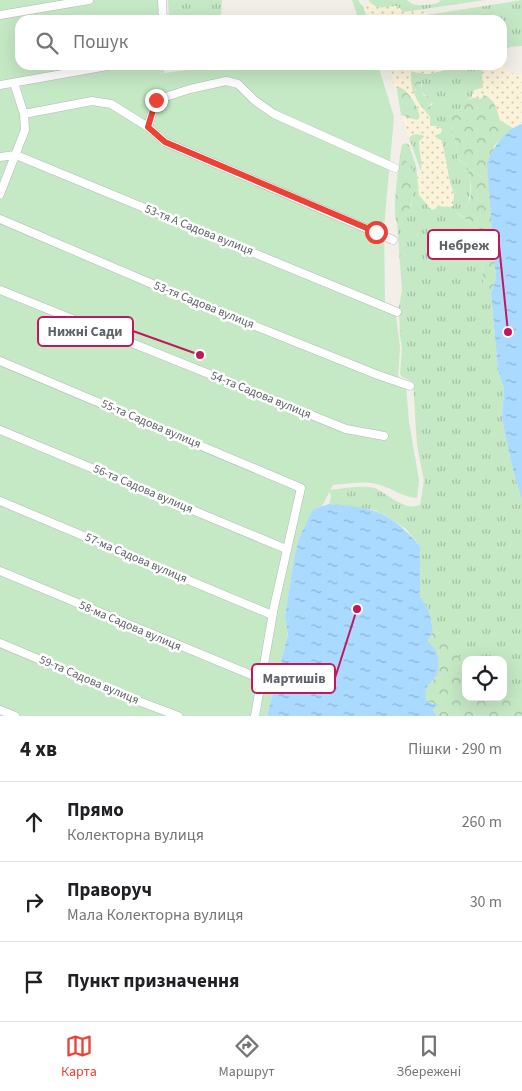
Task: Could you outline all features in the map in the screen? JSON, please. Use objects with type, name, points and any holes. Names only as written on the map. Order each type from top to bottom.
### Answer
[{"type":"street","points":[[0,15],[89,0]]},
{"type":"street","points":[[162,0],[163,15]]},
{"type":"street","points":[[0,85],[86,70]]},
{"type":"street","points":[[148,127],[156,100],[190,89],[226,81],[238,84],[254,100],[274,114],[395,168]]},
{"type":"street","points":[[0,194],[25,130],[24,114],[14,83]]},
{"type":"street","points":[[24,114],[92,101],[112,104],[148,127],[165,142],[393,240]]},
{"type":"street","name":"53-тя А Садова вулиця","points":[[0,157],[16,155],[397,312]]},
{"type":"street","name":"53-тя Садова вулиця","points":[[0,220],[185,298],[410,386]]},
{"type":"street","name":"54-та Садова вулиця","points":[[0,290],[346,429],[384,436]]},
{"type":"street","name":"55-та Садова вулиця","points":[[0,361],[301,488],[286,549]]},
{"type":"street","name":"56-та Садова вулиця","points":[[0,430],[286,549]]},
{"type":"street","name":"57-ма Садова вулиця","points":[[0,501],[272,615]]},
{"type":"street","points":[[255,716],[272,615],[286,549]]},
{"type":"street","name":"58-ма Садова вулиця","points":[[0,572],[261,679]]},
{"type":"street","name":"59-та Садова вулиця","points":[[0,643],[178,716]]},
{"type":"street","points":[[0,710],[15,716]]},
{"type":"green space","points":[[0,0],[162,0],[162,15],[15,15],[15,70],[164,70],[164,73],[187,70],[380,70],[394,117],[384,227],[385,302],[396,316],[400,347],[398,379],[406,386],[409,422],[419,480],[417,498],[368,483],[333,485],[322,506],[313,509],[299,538],[294,559],[285,616],[288,633],[267,716],[0,716]]},
{"type":"green space","points":[[168,0],[222,0],[220,15],[169,15]]},
{"type":"green space","points":[[352,0],[358,0],[367,15],[357,15]]},
{"type":"green space","points":[[368,0],[407,0],[410,3],[422,5],[438,3],[441,0],[486,0],[403,12],[394,7],[377,8]]},
{"type":"green space","points":[[522,0],[522,46],[507,49],[507,15],[427,15]]},
{"type":"green space","points":[[446,70],[482,71],[483,88],[477,89],[472,97],[466,100],[462,107],[456,111],[450,123],[458,159],[467,166],[470,180],[467,206],[457,213],[476,228],[480,234],[484,289],[491,293],[498,370],[504,389],[502,418],[511,462],[522,501],[522,700],[507,698],[507,656],[462,656],[462,661],[441,633],[433,631],[428,609],[420,597],[420,546],[406,529],[374,510],[329,504],[331,497],[329,490],[367,487],[377,489],[403,504],[409,506],[420,505],[424,481],[417,445],[413,382],[402,377],[400,374],[402,348],[399,307],[402,290],[397,223],[398,226],[405,218],[412,203],[410,187],[401,161],[399,162],[402,145],[406,143],[409,145],[416,166],[419,195],[429,208],[438,205],[451,207],[454,194],[442,141],[435,138],[433,127],[430,126],[430,117],[424,110],[433,104],[421,91],[422,83],[416,87],[414,94],[411,88],[411,73],[428,74]]},
{"type":"green space","points":[[421,81],[421,91],[424,96],[431,97],[434,101],[424,110],[419,105],[414,94],[416,89],[415,82]]},
{"type":"green space","points":[[398,87],[409,94],[414,102],[420,115],[418,120],[401,115]]},
{"type":"green space","points":[[485,95],[496,104],[500,120],[513,128],[494,146],[492,226],[496,279],[491,293],[484,289],[480,233],[457,212],[467,206],[471,186],[467,165],[458,159],[450,123],[450,117],[460,110],[466,100]]},
{"type":"green space","points":[[416,134],[425,136],[419,147],[422,162],[421,171],[409,138]]},
{"type":"green space","points":[[404,160],[413,172],[414,190],[405,224],[398,226],[395,212],[399,162]]},
{"type":"green space","points":[[433,631],[441,633],[462,661],[462,701],[507,701],[507,698],[522,700],[522,716],[436,716],[433,708],[438,705],[426,701],[425,694],[428,685],[435,678],[428,640]]},
{"type":"sand","points":[[371,4],[382,7],[398,6],[403,12],[423,10],[427,15],[366,15],[363,7]]},
{"type":"sand","points":[[507,69],[512,73],[522,75],[522,124],[513,128],[500,120],[491,99],[484,95],[481,99],[472,97],[474,90],[483,88],[482,71]]},
{"type":"sand","points":[[446,70],[428,74],[414,72],[411,73],[411,80],[413,92],[418,102],[430,117],[430,126],[442,129],[441,133],[434,136],[442,141],[454,194],[453,206],[443,207],[438,205],[437,208],[432,210],[419,195],[417,172],[422,169],[419,141],[425,136],[417,134],[409,138],[401,115],[416,120],[420,118],[419,114],[416,105],[407,93],[400,87],[394,90],[392,71]]},
{"type":"water","points":[[522,124],[522,501],[511,462],[502,418],[504,389],[498,370],[491,293],[496,279],[487,163],[500,140],[510,130]]},
{"type":"water","points":[[329,504],[358,507],[380,513],[400,526],[420,546],[420,597],[428,609],[433,631],[428,640],[438,657],[437,674],[427,687],[425,695],[427,701],[439,704],[433,709],[436,716],[267,716],[288,634],[285,616],[299,538],[313,509]]},
{"type":"place","name":"Небреж","points":[[508,332]]},
{"type":"place","name":"Нижні Сади","points":[[200,355]]},
{"type":"place","name":"Мартишів","points":[[357,609]]},
{"type":"route","points":[[156,100],[148,127],[165,142],[376,232]]}]
